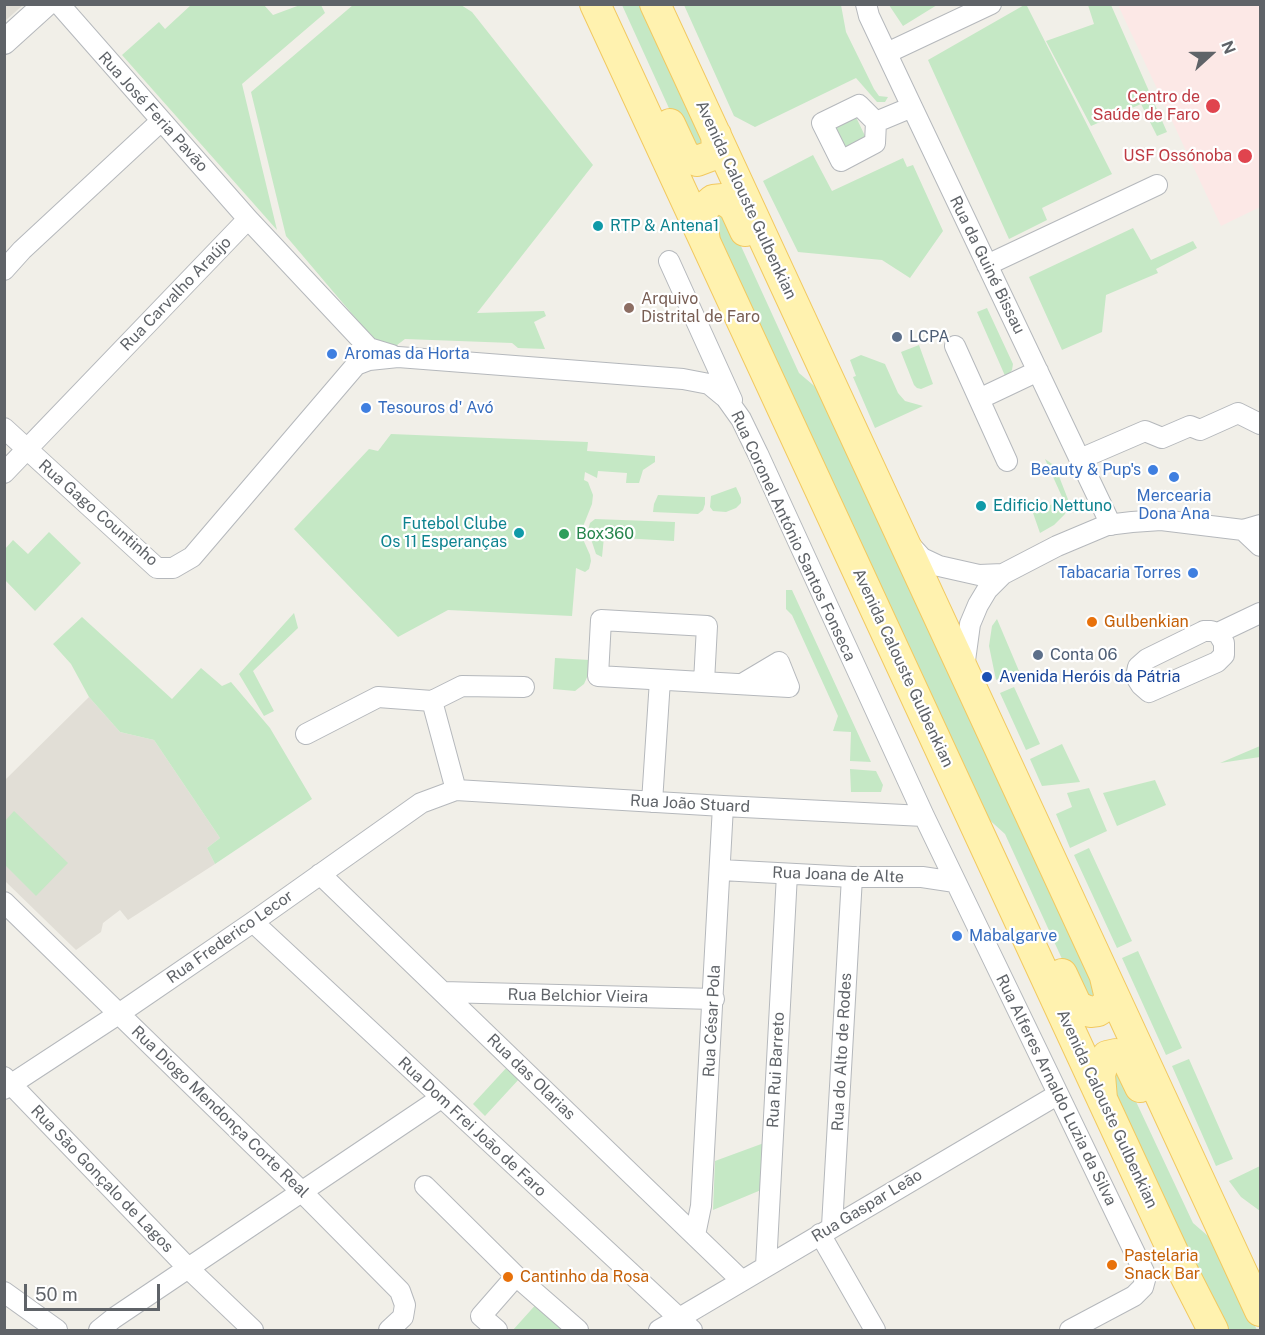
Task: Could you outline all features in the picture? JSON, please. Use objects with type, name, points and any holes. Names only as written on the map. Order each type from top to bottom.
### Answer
[{"type":"main road","name":"Avenida Calouste Gulbenkian","points":[[595,4],[1174,1254],[1213,1330]]},
{"type":"main road","points":[[613,4],[685,156],[697,161],[713,155],[717,148],[716,135]]},
{"type":"main road","name":"Avenida Calouste Gulbenkian","points":[[655,4],[1260,1311]]},
{"type":"main road","points":[[705,242],[701,217],[705,207],[713,200],[723,199],[734,207],[798,345],[822,363]]},
{"type":"main road","points":[[980,837],[1009,862],[1077,1006],[1090,1012],[1098,1011],[1105,1006],[1110,998],[1105,977]]},
{"type":"main road","points":[[1102,1099],[1100,1075],[1102,1064],[1107,1056],[1116,1054],[1127,1060],[1197,1210],[1228,1242]]},
{"type":"street","points":[[4,42],[45,4]]},
{"type":"street","name":"Rua José Feria Pavão","points":[[58,4],[248,219]]},
{"type":"street","name":"Rua da Guiné Bissau","points":[[866,4],[886,54],[1111,525]]},
{"type":"street","points":[[886,54],[991,4]]},
{"type":"street","points":[[876,122],[912,107]]},
{"type":"street","points":[[4,270],[22,250],[161,121]]},
{"type":"street","points":[[987,265],[1157,185]]},
{"type":"street","points":[[248,219],[369,348],[398,357]]},
{"type":"street","name":"Rua Carvalho Araújo","points":[[4,473],[248,219]]},
{"type":"street","points":[[669,261],[741,418]]},
{"type":"street","points":[[350,327],[360,348],[356,365]]},
{"type":"street","points":[[955,346],[1007,461]]},
{"type":"street","points":[[683,379],[699,377],[707,366],[708,347]]},
{"type":"street","points":[[356,365],[369,360],[398,357]]},
{"type":"street","name":"Rua Coronel António Santos Fonseca","points":[[398,357],[683,379],[709,384],[726,398],[741,418],[924,816]]},
{"type":"street","name":"Rua Gago Countinho","points":[[4,428],[157,568],[173,568],[192,557],[356,365]]},
{"type":"street","points":[[979,399],[1038,371]]},
{"type":"street","points":[[1080,459],[1146,431],[1162,438],[1190,426],[1200,430],[1238,413],[1260,424]]},
{"type":"street","points":[[963,671],[970,624],[987,590],[1003,574],[1079,535],[1111,525],[1161,520],[1252,527],[1260,546]]},
{"type":"street","points":[[899,532],[922,558],[939,566],[979,575],[1003,574]]},
{"type":"street","points":[[1218,633],[1260,613]]},
{"type":"street","points":[[704,682],[707,626],[601,620],[598,676],[660,680],[742,684]]},
{"type":"street","points":[[652,802],[660,680]]},
{"type":"street","points":[[306,734],[378,697],[432,701],[462,686],[524,687]]},
{"type":"street","points":[[432,701],[456,790]]},
{"type":"street","name":"Rua João Stuard","points":[[456,790],[924,816]]},
{"type":"street","name":"Rua Frederico Lecor","points":[[7,1083],[120,1013],[253,922],[420,802],[456,790]]},
{"type":"street","name":"Rua César Pola","points":[[694,1235],[702,1206],[723,806]]},
{"type":"street","name":"Rua Alferes Arnaldo Luzia da Silva","points":[[924,816],[1146,1276],[1143,1287],[1134,1296],[1070,1330]]},
{"type":"street","name":"Rua Joana de Alte","points":[[721,870],[852,877],[922,877],[955,882]]},
{"type":"street","name":"Rua das Olarias","points":[[320,874],[741,1280]]},
{"type":"street","name":"Rua Rui Barreto","points":[[766,1266],[787,874]]},
{"type":"street","name":"Rua do Alto de Rodes","points":[[826,1230],[852,877]]},
{"type":"street","name":"Rua Diogo Mendonça Corte Real","points":[[4,902],[120,1013],[400,1291],[405,1305],[403,1317],[389,1330]]},
{"type":"street","name":"Rua Dom Frei João de Faro","points":[[253,922],[685,1324]]},
{"type":"street","name":"Rua Belchior Vieira","points":[[442,992],[714,999]]},
{"type":"street","name":"Rua São Gonçalo de Lagos","points":[[7,1083],[189,1269],[253,1330]]},
{"type":"street","name":"Rua Gaspar Leão","points":[[659,1330],[685,1324],[741,1280],[1057,1095]]},
{"type":"street","points":[[99,1330],[441,1098]]},
{"type":"street","points":[[425,1186],[516,1275],[578,1330]]},
{"type":"street","points":[[826,1230],[875,1330]]},
{"type":"street","points":[[497,1330],[481,1316],[516,1275]]},
{"type":"street","points":[[4,1292],[57,1330]]},
{"type":"shaded area","points":[[5,4],[23,4],[23,5],[5,21]]},
{"type":"shaded area","name":"Centro de Saúde de Faro","points":[[1118,5],[1260,5],[1260,207],[1221,226]]},
{"type":"shaded area","points":[[89,697],[120,732],[154,740],[220,838],[207,848],[215,864],[128,920],[120,910],[103,923],[101,932],[76,950],[5,881],[4,781]]},
{"type":"green space","points":[[1026,4],[1112,174],[1042,208],[1047,220],[1009,239],[928,60]]},
{"type":"green space","points":[[191,5],[264,5],[273,15],[300,5],[321,5],[325,13],[242,84],[277,230],[122,55],[159,22],[165,29]]},
{"type":"green space","points":[[353,5],[461,5],[472,12],[593,165],[477,313],[544,311],[546,316],[534,322],[545,349],[518,348],[512,343],[405,339],[393,348],[375,341],[286,236],[251,92]]},
{"type":"green space","points":[[622,5],[643,5],[703,142],[696,146],[683,139]]},
{"type":"green space","points":[[684,5],[841,5],[846,32],[874,89],[879,96],[888,97],[885,102],[877,102],[856,78],[755,127],[734,116]]},
{"type":"green space","points":[[889,5],[937,5],[903,26]]},
{"type":"green space","points":[[1088,5],[1111,5],[1167,132],[1157,136],[1141,104],[1091,126],[1046,41],[1094,24]]},
{"type":"green space","points":[[855,115],[866,138],[844,149],[833,126]]},
{"type":"green space","points":[[813,155],[832,191],[903,158],[907,167],[913,165],[943,231],[910,278],[882,260],[798,252],[763,181]]},
{"type":"green space","points":[[716,213],[730,222],[799,373],[819,390],[1092,978],[1095,997],[1085,1000],[1078,994],[1005,834],[984,815],[713,230]]},
{"type":"green space","points":[[1133,228],[1151,260],[1193,241],[1197,248],[1156,269],[1158,273],[1106,295],[1102,332],[1062,350],[1029,277]]},
{"type":"green space","points":[[987,308],[1013,364],[1006,378],[977,312]]},
{"type":"green space","points":[[919,345],[933,384],[921,389],[914,385],[901,352]]},
{"type":"green space","points":[[861,355],[885,364],[898,393],[905,401],[923,406],[875,428],[853,377],[856,376],[850,360]]},
{"type":"green space","points":[[391,434],[588,442],[587,451],[655,456],[655,462],[643,470],[639,483],[626,483],[627,473],[598,471],[597,478],[585,472],[584,480],[588,482],[593,495],[592,504],[582,529],[582,537],[591,561],[589,569],[585,572],[576,568],[572,616],[448,610],[398,637],[294,529],[369,449],[378,451]]},
{"type":"green space","points":[[1045,459],[1055,466],[1069,502],[1065,514],[1054,525],[1040,533],[1033,513],[1063,499]]},
{"type":"green space","points":[[736,487],[741,503],[726,512],[713,511],[710,507],[711,496]]},
{"type":"green space","points":[[658,495],[705,497],[705,504],[703,510],[698,514],[653,512]]},
{"type":"green space","points":[[595,519],[675,522],[674,541],[604,537],[602,557],[596,554],[588,530],[590,523]]},
{"type":"green space","points":[[49,532],[81,563],[35,611],[5,580],[5,549],[13,540],[28,554]]},
{"type":"green space","points":[[786,590],[792,590],[871,762],[850,761],[851,732],[833,731],[838,716],[792,615],[786,609]]},
{"type":"green space","points":[[294,613],[298,628],[253,671],[274,711],[264,716],[239,674]]},
{"type":"green space","points":[[82,617],[172,699],[201,668],[222,686],[231,682],[270,728],[312,799],[215,864],[207,848],[220,838],[154,740],[120,732],[89,697],[71,664],[53,644]]},
{"type":"green space","points":[[997,619],[1019,671],[996,680],[989,646],[992,626]]},
{"type":"green space","points":[[555,658],[590,660],[589,673],[584,684],[575,691],[553,689]]},
{"type":"green space","points":[[1014,687],[1040,744],[1026,750],[1000,693]]},
{"type":"green space","points":[[1062,744],[1080,782],[1042,786],[1030,759]]},
{"type":"green space","points":[[1260,746],[1260,757],[1220,763]]},
{"type":"green space","points":[[850,769],[876,771],[883,785],[881,792],[851,792]]},
{"type":"green space","points":[[1155,780],[1166,805],[1117,826],[1103,793]]},
{"type":"green space","points":[[1089,788],[1107,831],[1070,848],[1056,814],[1072,807],[1067,793]]},
{"type":"green space","points":[[14,811],[68,863],[36,896],[5,865],[5,821]]},
{"type":"green space","points":[[1089,848],[1132,941],[1117,948],[1074,855]]},
{"type":"green space","points":[[1138,951],[1182,1048],[1166,1055],[1122,958]]},
{"type":"green space","points":[[1189,1059],[1233,1159],[1216,1166],[1172,1066]]},
{"type":"green space","points":[[508,1066],[520,1078],[485,1116],[473,1104]]},
{"type":"green space","points":[[1108,1068],[1124,1076],[1193,1223],[1215,1242],[1257,1330],[1227,1330],[1107,1082]]},
{"type":"green space","points":[[764,1143],[761,1190],[713,1210],[715,1161]]},
{"type":"green space","points":[[1260,1166],[1260,1211],[1241,1197],[1229,1181]]},
{"type":"green space","points":[[539,1301],[572,1330],[513,1330]]},
{"type":"place","name":"Centro de Saúde de Faro","points":[[1213,106]]},
{"type":"place","name":"USF Ossónoba","points":[[1245,156]]},
{"type":"place","name":"RTP & Antena1","points":[[598,226]]},
{"type":"place","name":"Arquivo Distrital de Faro","points":[[629,308]]},
{"type":"place","name":"LCPA","points":[[897,337]]},
{"type":"place","name":"Aromas da Horta","points":[[332,354]]},
{"type":"place","name":"Tesouros d' Avó","points":[[366,408]]},
{"type":"place","name":"Beauty & Pup's","points":[[1153,470]]},
{"type":"place","name":"Mercearia Dona Ana","points":[[1174,477]]},
{"type":"place","name":"Edificio Nettuno","points":[[981,506]]},
{"type":"place","name":"Futebol Clube Os 11 Esperanças","points":[[519,533]]},
{"type":"place","name":"Box360","points":[[564,534]]},
{"type":"place","name":"Tabacaria Torres","points":[[1193,573]]},
{"type":"place","name":"Gulbenkian","points":[[1092,622]]},
{"type":"place","name":"Conta 06","points":[[1038,655]]},
{"type":"place","name":"Avenida Heróis da Pátria","points":[[987,677]]},
{"type":"place","name":"Mabalgarve","points":[[957,936]]},
{"type":"place","name":"Pastelaria Snack Bar","points":[[1112,1265]]},
{"type":"place","name":"Cantinho da Rosa","points":[[508,1277]]}]
